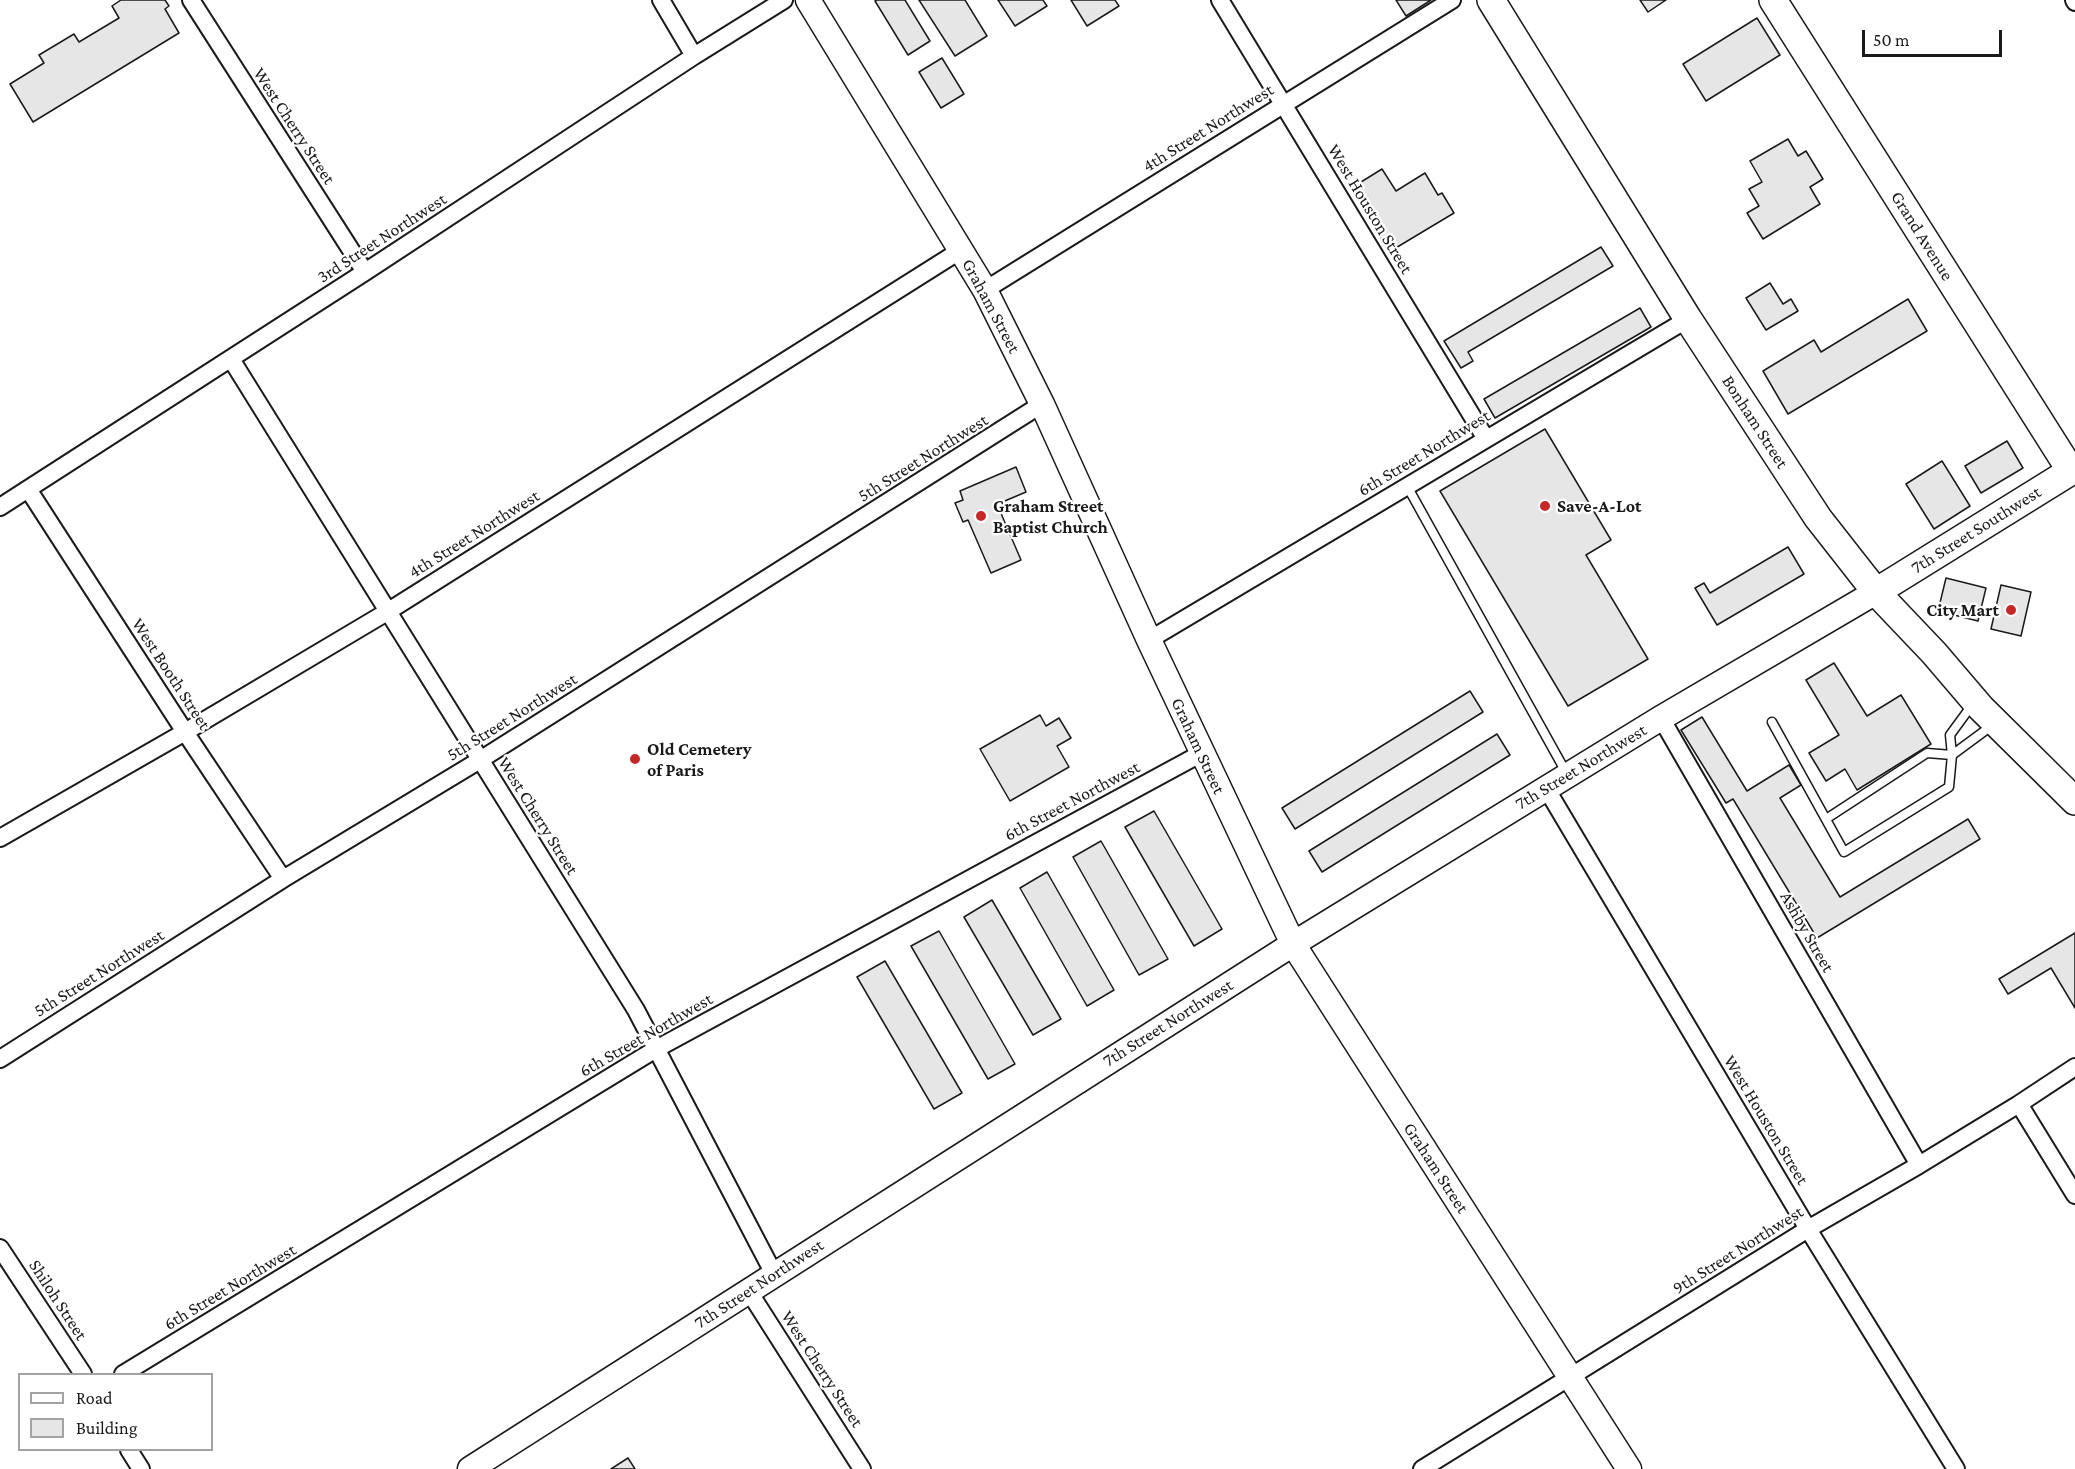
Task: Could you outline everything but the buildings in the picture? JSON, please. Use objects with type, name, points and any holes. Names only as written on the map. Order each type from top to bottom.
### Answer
[{"type":"main road","name":"Bonham Street","points":[[1491,0],[1688,319],[1818,518],[1876,592],[1975,701],[2075,801]]},
{"type":"main road","name":"Grand Avenue","points":[[1773,0],[2073,470]]},
{"type":"main road","name":"7th Street Southwest","points":[[1876,592],[2073,470]]},
{"type":"street","name":"West Cherry Street","points":[[191,0],[365,272]]},
{"type":"street","points":[[661,0],[694,56]]},
{"type":"street","name":"3rd Street Northwest","points":[[0,507],[365,272],[694,56],[784,0]]},
{"type":"street","name":"Graham Street","points":[[808,0],[985,290],[1042,405],[1149,640],[1293,944],[1629,1469]]},
{"type":"street","name":"West Houston Street","points":[[1220,0],[1486,439]]},
{"type":"street","name":"4th Street Northwest","points":[[985,290],[1452,0]]},
{"type":"street","name":"4th Street Northwest","points":[[0,838],[387,612],[961,250]]},
{"type":"street","name":"6th Street Northwest","points":[[1149,640],[1688,319]]},
{"type":"street","name":"West Cherry Street","points":[[231,359],[636,1010],[774,1274]]},
{"type":"street","name":"5th Street Northwest","points":[[0,1059],[283,879],[480,760],[1042,405]]},
{"type":"street","name":"West Booth Street","points":[[28,489],[283,879]]},
{"type":"street","name":"7th Street Northwest","points":[[470,1469],[1293,944],[1545,788],[1876,592]]},
{"type":"street","name":"Ashby Street","points":[[1661,718],[1919,1165]]},
{"type":"street","name":"6th Street Northwest","points":[[125,1373],[656,1049],[1202,753]]},
{"type":"street","name":"West Houston Street","points":[[1545,788],[1808,1229],[1956,1469]]},
{"type":"street","name":"9th Street Northwest","points":[[1422,1469],[1808,1229],[2019,1104],[2075,1067]]},
{"type":"street","points":[[2019,1104],[2075,1195]]},
{"type":"street","name":"Shiloh Street","points":[[0,1248],[82,1373]]},
{"type":"street","name":"West Cherry Street","points":[[748,1290],[862,1469]]},
{"type":"street","points":[[130,1451],[141,1469]]},
{"type":"lane","points":[[1407,486],[1568,775]]},
{"type":"lane","points":[[1772,722],[1844,852],[1949,787],[1952,755],[1950,735],[1975,701]]},
{"type":"lane","points":[[1826,819],[1928,753],[1952,755],[1996,723]]},
{"type":"place","name":"Save-A-Lot","points":[[1545,506]]},
{"type":"place","name":"Graham Street Baptist Church","points":[[981,516]]},
{"type":"place","name":"City Mart","points":[[2011,610]]},
{"type":"place","name":"Old Cemetery of Paris","points":[[635,759]]}]
